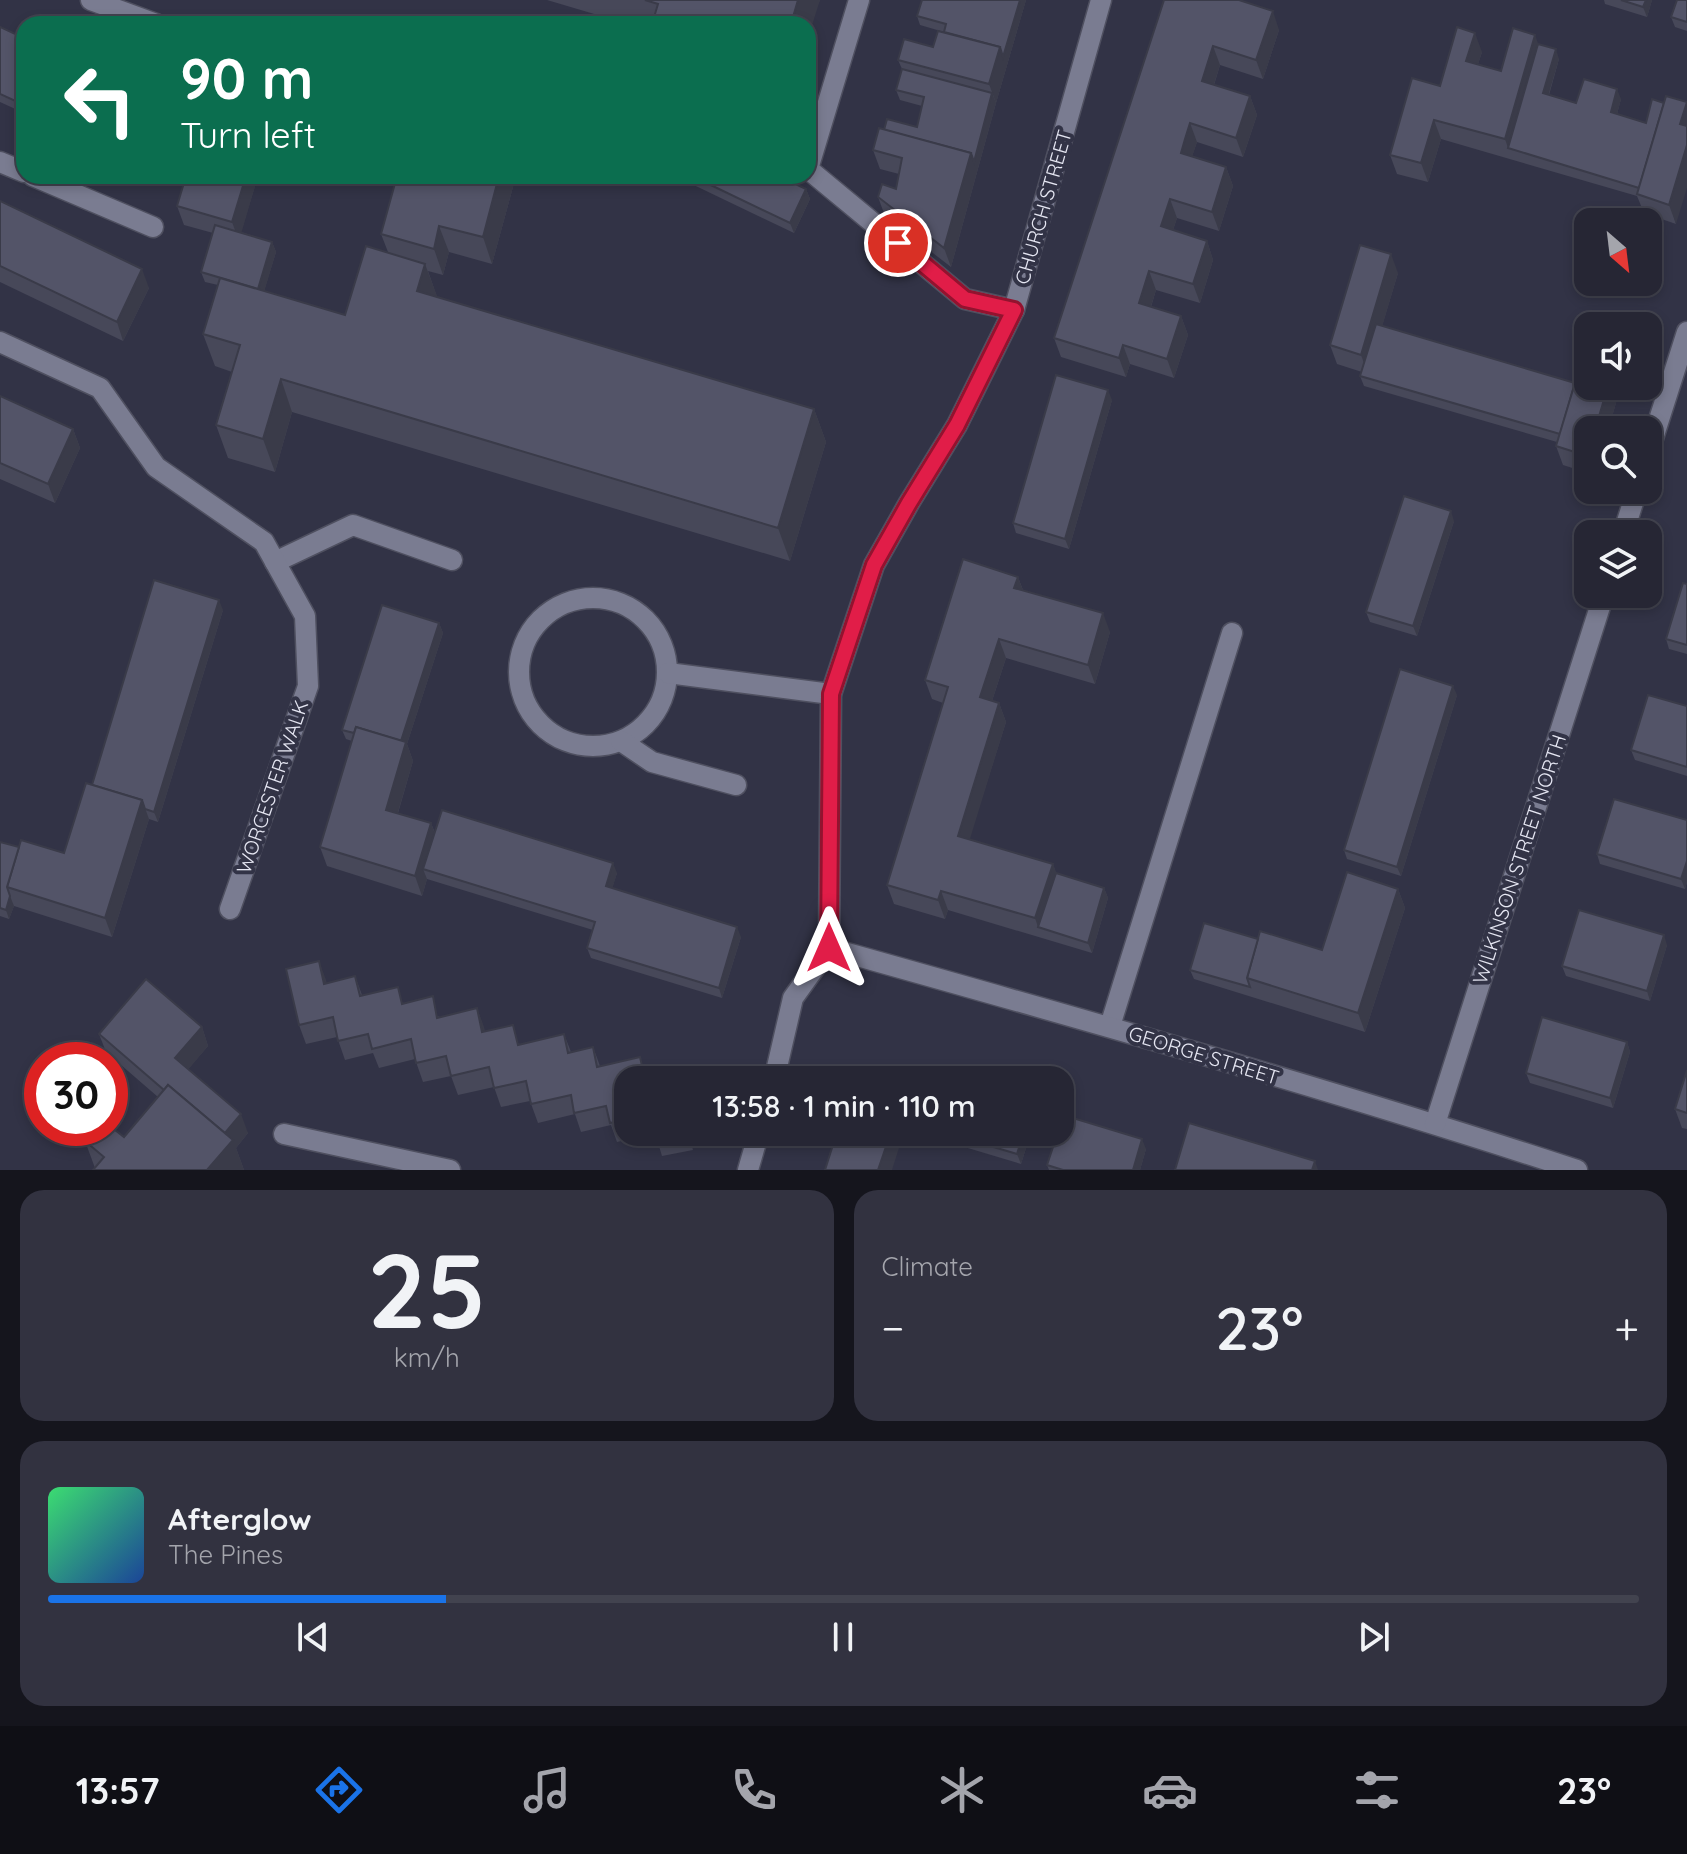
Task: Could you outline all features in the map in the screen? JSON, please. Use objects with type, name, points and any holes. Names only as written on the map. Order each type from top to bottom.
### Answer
[{"type":"street","points":[[91,0],[134,16]]},
{"type":"street","points":[[816,142],[859,0]]},
{"type":"street","name":"CHURCH STREET","points":[[829,948],[831,694],[874,565],[957,425],[1014,310],[1101,0]]},
{"type":"street","points":[[816,176],[965,299],[1014,310]]},
{"type":"street","points":[[52,184],[153,227]]},
{"type":"street","points":[[1660,416],[1687,332]]},
{"type":"street","points":[[0,342],[100,388],[156,467],[264,542],[275,562],[353,525],[452,560]]},
{"type":"street","name":"WORCESTER WALK","points":[[230,909],[308,686],[305,616],[275,562]]},
{"type":"street","points":[[584,598],[609,599],[633,609],[652,625],[663,648],[668,673],[665,694],[655,714],[640,730],[621,741],[596,746],[572,743],[540,723],[521,691],[519,665],[526,641],[540,620],[560,605],[584,598]]},
{"type":"street","name":"WILKINSON STREET NORTH","points":[[1435,1124],[1600,608]]},
{"type":"street","points":[[1110,1026],[1232,633]]},
{"type":"street","points":[[668,673],[831,694]]},
{"type":"street","points":[[621,741],[652,762],[736,785]]},
{"type":"street","points":[[777,1066],[793,998],[829,948]]},
{"type":"street","name":"GEORGE STREET","points":[[829,948],[1110,1026],[1577,1170]]},
{"type":"street","points":[[284,1134],[450,1170]]},
{"type":"street","points":[[748,1170],[755,1146]]},
{"type":"building","points":[[645,0],[798,0],[793,16],[654,16],[658,4]]},
{"type":"building","points":[[922,0],[1020,0],[1003,57],[1000,47],[944,32],[946,24],[917,16]]},
{"type":"building","points":[[1164,0],[1239,0],[1273,11],[1256,60],[1213,46],[1202,81],[1250,96],[1236,138],[1190,123],[1181,153],[1226,167],[1212,212],[1170,199],[1161,226],[1207,241],[1193,284],[1149,271],[1139,303],[1181,316],[1167,359],[1123,345],[1119,358],[1054,338]]},
{"type":"building","points":[[1621,0],[1646,0],[1643,7]]},
{"type":"building","points":[[1677,0],[1687,0],[1687,22],[1671,17]]},
{"type":"building","points":[[0,27],[16,34],[16,101],[0,94]]},
{"type":"building","points":[[1457,27],[1475,33],[1466,61],[1501,71],[1513,28],[1535,35],[1505,139],[1434,120],[1421,163],[1390,155],[1412,78],[1440,86]]},
{"type":"building","points":[[938,31],[1000,47],[989,84],[898,60],[904,39],[933,47]]},
{"type":"building","points":[[1538,44],[1556,49],[1543,93],[1576,103],[1584,79],[1617,89],[1611,112],[1646,123],[1652,99],[1664,103],[1639,188],[1508,148]]},
{"type":"building","points":[[902,69],[992,93],[974,162],[971,153],[884,130],[887,119],[917,127],[924,97],[896,90]]},
{"type":"building","points":[[1666,96],[1687,102],[1680,124],[1687,126],[1687,145],[1669,205],[1637,194]]},
{"type":"building","points":[[879,128],[971,153],[944,248],[878,197],[882,184],[896,189],[902,158],[873,150]]},
{"type":"building","points":[[184,184],[244,184],[232,222],[177,206]]},
{"type":"building","points":[[395,184],[497,184],[483,237],[439,226],[434,249],[381,234]]},
{"type":"building","points":[[709,184],[796,184],[806,189],[790,223]]},
{"type":"building","points":[[0,201],[142,269],[117,322],[0,266]]},
{"type":"building","points":[[215,225],[272,242],[258,289],[201,272]]},
{"type":"building","points":[[1360,245],[1391,254],[1361,355],[1330,345]]},
{"type":"building","points":[[366,246],[425,264],[417,291],[814,409],[778,528],[281,379],[263,439],[216,425],[240,345],[203,334],[220,278],[345,315]]},
{"type":"building","points":[[1376,324],[1574,383],[1574,386],[1560,434],[1360,376]]},
{"type":"building","points":[[1056,375],[1108,390],[1065,539],[1013,523]]},
{"type":"building","points":[[1574,386],[1574,400],[1604,400],[1599,416],[1574,416],[1574,452],[1556,446]]},
{"type":"building","points":[[0,396],[73,429],[48,484],[0,463]]},
{"type":"building","points":[[1404,496],[1451,511],[1413,626],[1366,612]]},
{"type":"building","points":[[963,559],[1018,577],[1014,588],[1103,613],[1088,665],[999,639],[980,697],[999,703],[958,836],[1053,864],[1035,918],[941,891],[938,900],[887,885],[948,687],[925,680]]},
{"type":"building","points":[[154,580],[219,600],[154,812],[145,809],[142,800],[92,785]]},
{"type":"building","points":[[1683,583],[1687,584],[1687,645],[1666,639]]},
{"type":"building","points":[[382,605],[439,623],[401,741],[356,727],[354,733],[342,730]]},
{"type":"building","points":[[1400,669],[1453,686],[1397,867],[1344,850]]},
{"type":"building","points":[[1648,695],[1687,706],[1687,767],[1631,750]]},
{"type":"building","points":[[356,727],[406,742],[386,810],[431,823],[415,876],[320,847]]},
{"type":"building","points":[[86,783],[142,800],[105,918],[7,887],[21,840],[64,853]]},
{"type":"building","points":[[1614,799],[1687,820],[1687,861],[1681,879],[1597,854]]},
{"type":"building","points":[[442,810],[613,863],[606,886],[737,927],[719,988],[587,948],[595,922],[423,869]]},
{"type":"building","points":[[0,842],[19,847],[7,887],[10,896],[6,910],[0,908]]},
{"type":"building","points":[[1347,872],[1398,889],[1358,1013],[1247,978],[1260,931],[1322,950]]},
{"type":"building","points":[[1056,873],[1104,888],[1088,943],[1038,927]]},
{"type":"building","points":[[1579,910],[1664,935],[1647,991],[1562,966]]},
{"type":"building","points":[[1204,923],[1258,939],[1247,978],[1250,987],[1190,970]]},
{"type":"building","points":[[319,961],[324,984],[355,976],[360,996],[398,987],[402,1004],[433,996],[437,1018],[477,1008],[482,1032],[513,1025],[518,1045],[564,1034],[568,1053],[593,1047],[597,1067],[640,1057],[642,1066],[614,1066],[614,1122],[610,1123],[606,1106],[574,1113],[571,1095],[531,1104],[526,1081],[494,1088],[489,1067],[451,1076],[446,1056],[416,1063],[411,1039],[372,1049],[368,1034],[338,1041],[333,1017],[299,1025],[286,969]]},
{"type":"building","points":[[146,979],[202,1027],[175,1058],[241,1114],[225,1133],[168,1085],[164,1090],[128,1059],[128,1042],[108,1042],[99,1034]]},
{"type":"building","points":[[1542,1017],[1627,1042],[1610,1098],[1526,1073]]},
{"type":"building","points":[[1687,1070],[1687,1113],[1675,1109]]},
{"type":"building","points":[[168,1085],[233,1140],[207,1170],[93,1170],[104,1157],[91,1146],[128,1146],[128,1132]]},
{"type":"building","points":[[1074,1118],[1142,1139],[1133,1170],[1063,1170],[1047,1165],[1053,1146],[1074,1146]]},
{"type":"building","points":[[1189,1123],[1315,1161],[1312,1170],[1175,1170]]},
{"type":"building","points":[[833,1146],[886,1146],[878,1170],[825,1170]]},
{"type":"building","points":[[990,1146],[1020,1146],[1017,1154]]},
{"type":"route","points":[[829,948],[831,694],[874,565],[957,425],[1014,310],[965,299],[898,243]]}]
